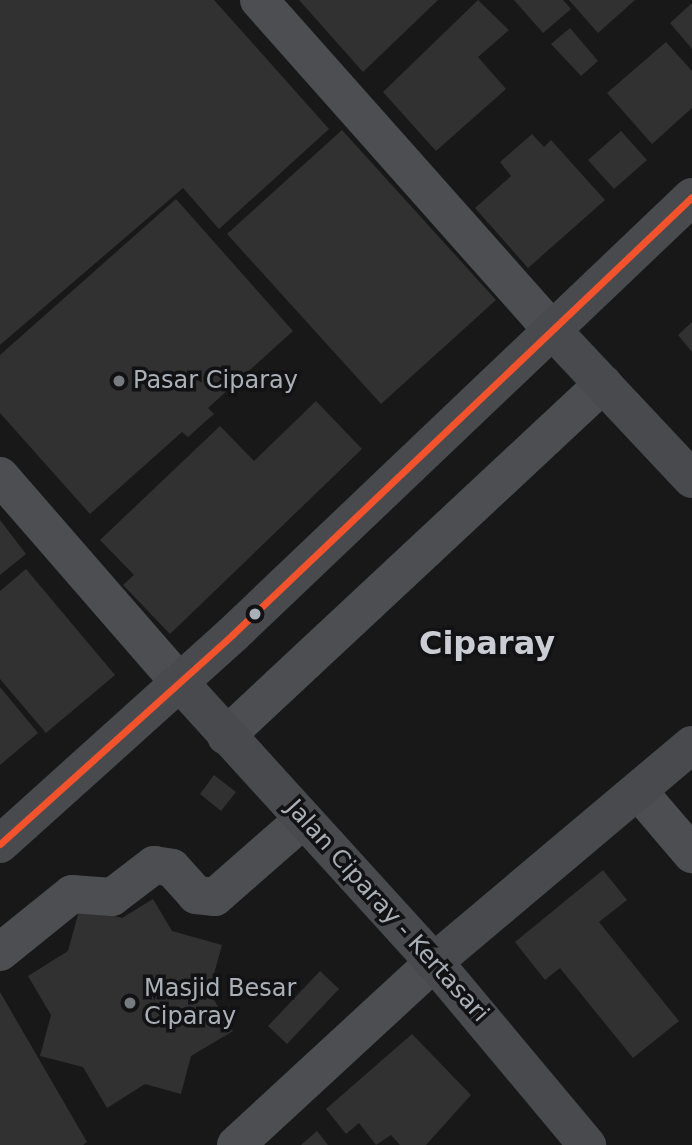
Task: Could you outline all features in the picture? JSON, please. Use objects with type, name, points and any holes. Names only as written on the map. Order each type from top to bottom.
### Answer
[{"type":"main road","points":[[0,844],[180,683],[692,197]]},
{"type":"main road","points":[[553,331],[692,479]]},
{"type":"main road","name":"Jalan Ciparay - Kertasari","points":[[180,683],[434,962],[587,1145]]},
{"type":"main road","points":[[434,962],[692,746]]},
{"type":"street","points":[[259,0],[553,331]]},
{"type":"street","points":[[226,736],[603,384]]},
{"type":"street","points":[[0,477],[180,683]]},
{"type":"street","points":[[639,792],[692,854]]},
{"type":"street","points":[[0,952],[72,894],[112,897],[153,866],[172,869],[196,895],[215,897],[303,819]]},
{"type":"street","points":[[236,1145],[434,962]]},
{"type":"building","points":[[0,0],[214,0],[329,129],[219,229],[183,188],[0,345]]},
{"type":"building","points":[[299,0],[438,0],[363,72]]},
{"type":"building","points":[[478,0],[509,30],[478,57],[506,89],[436,151],[383,92]]},
{"type":"building","points":[[514,0],[563,0],[571,9],[543,33]]},
{"type":"building","points":[[569,0],[635,0],[598,33]]},
{"type":"building","points":[[692,3],[692,49],[670,23]]},
{"type":"building","points":[[570,28],[598,61],[581,76],[551,44]]},
{"type":"building","points":[[666,42],[692,71],[692,108],[652,144],[607,93]]},
{"type":"building","points":[[342,130],[496,300],[381,404],[227,234]]},
{"type":"building","points":[[621,131],[647,160],[614,189],[588,160]]},
{"type":"building","points":[[532,134],[544,147],[551,140],[605,200],[528,268],[475,208],[511,176],[500,162]]},
{"type":"building","name":"Pasar Ciparay","points":[[176,199],[293,331],[208,408],[214,414],[188,437],[182,432],[90,514],[0,413],[0,355]]},
{"type":"building","points":[[692,322],[692,352],[678,335]]},
{"type":"building","points":[[316,401],[362,449],[170,634],[123,585],[134,575],[100,540],[220,426],[254,461]]},
{"type":"building","points":[[0,520],[26,554],[0,575]]},
{"type":"building","points":[[26,569],[115,675],[46,733],[0,679],[0,591]]},
{"type":"building","points":[[0,687],[38,733],[0,765]]},
{"type":"building","points":[[214,775],[236,792],[221,811],[200,794]]},
{"type":"building","points":[[603,870],[627,900],[599,922],[679,1021],[633,1058],[560,968],[545,980],[515,942]]},
{"type":"building","name":"Masjid Besar Ciparay","points":[[153,899],[172,931],[222,945],[209,992],[233,1031],[191,1056],[181,1094],[145,1084],[107,1108],[83,1067],[40,1056],[51,1015],[28,976],[68,951],[80,907],[122,918]]},
{"type":"building","points":[[320,971],[339,989],[287,1044],[268,1026]]},
{"type":"building","points":[[0,992],[87,1142],[83,1145],[0,1145]]},
{"type":"building","points":[[412,1034],[471,1095],[426,1145],[400,1145],[391,1135],[376,1145],[359,1123],[346,1134],[326,1109]]},
{"type":"building","points":[[317,1131],[328,1145],[301,1145]]},
{"type":"transit line","points":[[0,844],[232,635],[692,197]]},
{"type":"place","name":"Pasar Ciparay","points":[[119,381]]},
{"type":"place","name":"Masjid Besar Ciparay","points":[[130,1003]]},
{"type":"district","name":"Ciparay","points":[[487,643]]}]
